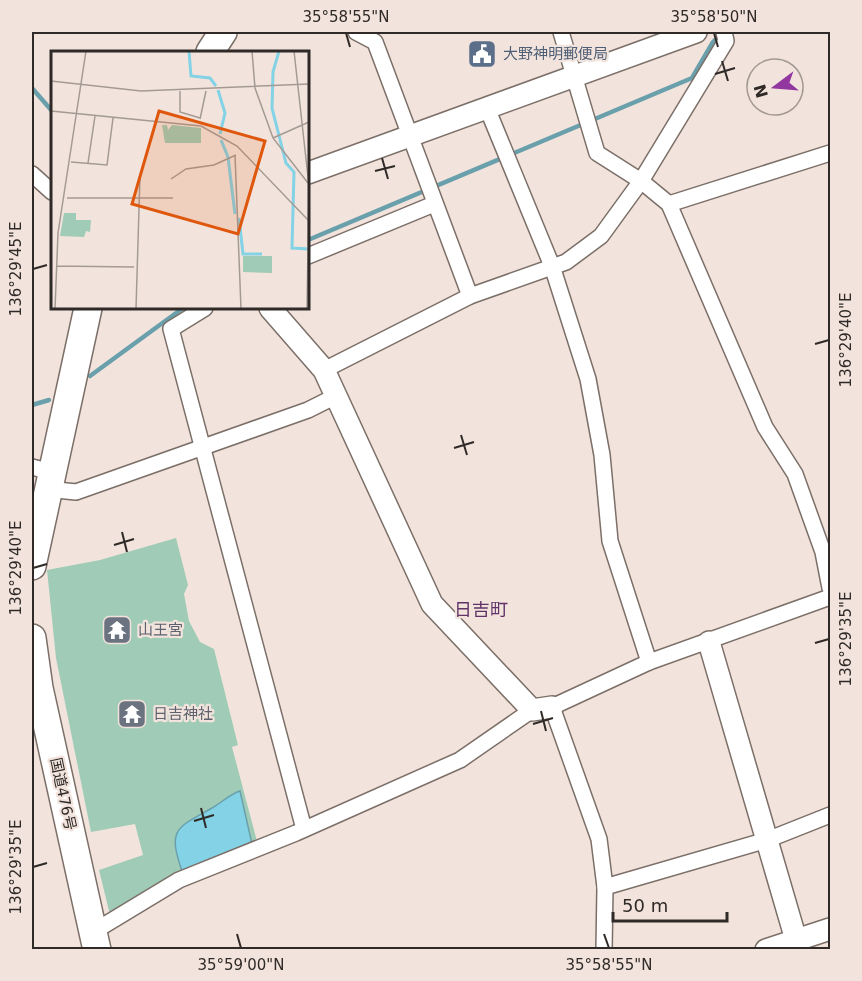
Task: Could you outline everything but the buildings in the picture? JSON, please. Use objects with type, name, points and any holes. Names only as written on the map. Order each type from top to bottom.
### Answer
[{"type":"highway","points":[[211,51],[223,32]]},
{"type":"highway","points":[[32,566],[43,476],[87,309]]},
{"type":"highway","name":"国道476号","points":[[32,638],[39,688],[95,941]]},
{"type":"street","points":[[356,32],[378,37],[409,137],[470,296]]},
{"type":"street","points":[[561,32],[597,153],[640,181],[669,204],[765,427],[795,474],[823,552],[831,588]]},
{"type":"street","points":[[309,173],[696,32]]},
{"type":"street","points":[[324,370],[470,296],[566,262],[601,236],[640,181],[726,41],[724,32]]},
{"type":"street","points":[[487,108],[552,266],[588,379],[602,455],[610,541],[649,662]]},
{"type":"street","points":[[669,204],[831,153]]},
{"type":"street","points":[[32,174],[51,191]]},
{"type":"street","points":[[309,256],[434,204]]},
{"type":"street","points":[[203,309],[171,329],[304,829]]},
{"type":"street","points":[[271,309],[324,370],[334,397],[432,604],[542,709],[599,839],[605,887],[604,950]]},
{"type":"street","points":[[43,476],[76,492],[308,410],[334,397]]},
{"type":"street","points":[[95,941],[179,880],[304,829],[460,760],[542,709],[649,662],[831,597]]},
{"type":"street","points":[[710,642],[797,944]]},
{"type":"street","points":[[605,887],[767,840],[831,814]]},
{"type":"street","points":[[766,950],[797,944],[831,929]]},
{"type":"green space","points":[[176,538],[188,585],[184,594],[189,621],[200,642],[214,649],[238,745],[232,747],[258,845],[110,915],[99,870],[143,855],[135,824],[91,832],[56,658],[47,570],[100,560]]},
{"type":"water","points":[[240,791],[252,844],[182,871],[175,846],[178,831],[190,820]]},
{"type":"waterway","points":[[309,240],[692,78],[713,42],[722,33]]},
{"type":"waterway","points":[[32,88],[51,110]]},
{"type":"waterway","points":[[90,376],[182,309]]},
{"type":"waterway","points":[[32,405],[49,400]]},
{"type":"place","name":"大野神明郵便局","points":[[482,54]]},
{"type":"place","name":"山王宮","points":[[117,630]]},
{"type":"place","name":"日吉神社","points":[[132,714]]},
{"type":"district","name":"日吉町","points":[[481,609]]}]
